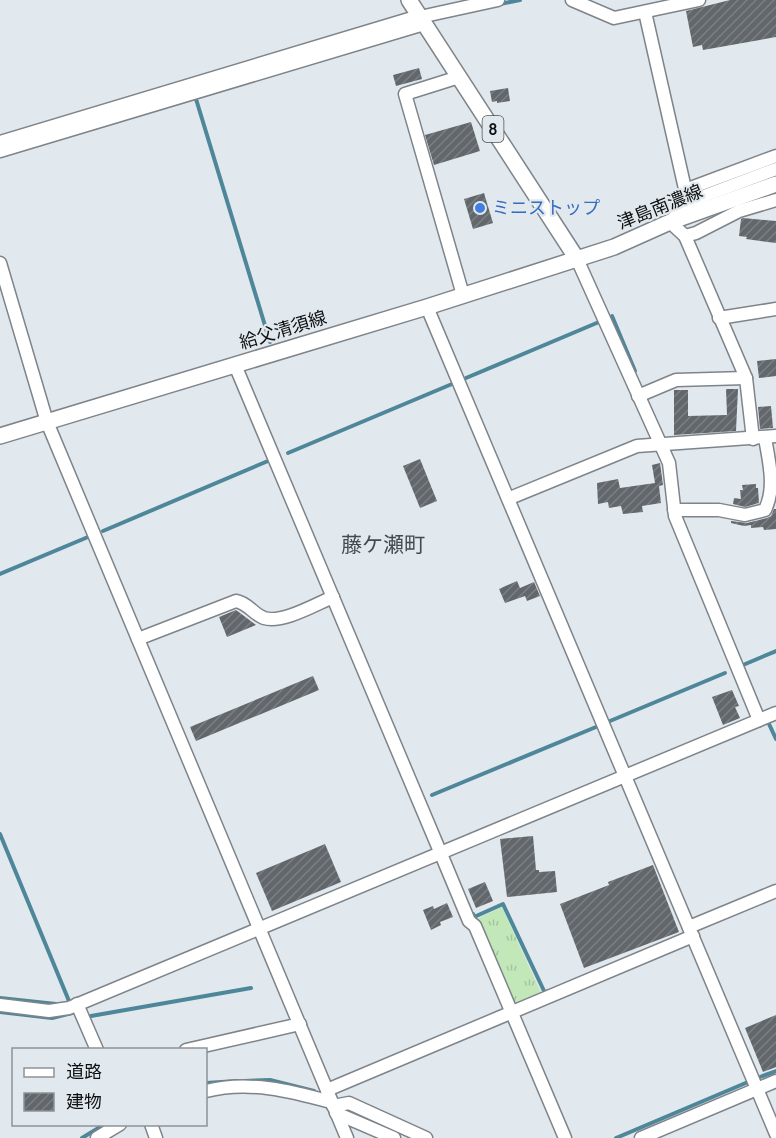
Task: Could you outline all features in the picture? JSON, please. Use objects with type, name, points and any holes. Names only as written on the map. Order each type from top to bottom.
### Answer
[{"type":"main road","name":"8","points":[[409,0],[577,259]]},
{"type":"main road","name":"津島南濃線","points":[[577,259],[614,247],[670,222],[776,184]]},
{"type":"main road","name":"給父清須線","points":[[0,436],[428,307],[577,259]]},
{"type":"street","points":[[0,151],[185,91],[421,19],[498,0]]},
{"type":"street","points":[[572,0],[614,18],[699,0]]},
{"type":"street","points":[[645,12],[687,196]]},
{"type":"street","points":[[459,77],[405,94],[464,295]]},
{"type":"street","points":[[0,142],[185,91]]},
{"type":"street","points":[[674,510],[719,510],[745,515],[765,510],[770,499],[771,474],[764,438],[746,378],[685,236],[670,222],[687,196],[776,156]]},
{"type":"street","points":[[687,196],[776,170]]},
{"type":"street","points":[[685,236],[739,211],[776,200]]},
{"type":"street","points":[[577,259],[669,464],[674,510],[759,720]]},
{"type":"street","points":[[1,270],[47,422],[347,1138]]},
{"type":"street","points":[[428,307],[776,1134]]},
{"type":"street","points":[[719,318],[776,309]]},
{"type":"street","points":[[235,365],[441,854],[470,921],[475,926],[565,1138]]},
{"type":"street","points":[[638,396],[676,380],[746,378]]},
{"type":"street","points":[[510,498],[637,446],[764,438]]},
{"type":"street","points":[[138,639],[236,601],[244,602],[263,617],[281,618],[333,597]]},
{"type":"street","points":[[0,1005],[49,1011],[77,1004],[776,713]]},
{"type":"street","points":[[332,1103],[511,1012],[691,932],[776,891]]},
{"type":"street","points":[[77,1004],[96,1048]]},
{"type":"street","points":[[195,1048],[300,1024]]},
{"type":"street","points":[[641,1138],[776,1081]]},
{"type":"street","points":[[207,1091],[258,1087],[287,1090],[332,1103],[394,1138]]},
{"type":"street","points":[[332,1103],[349,1103],[426,1138]]},
{"type":"street","points":[[97,1138],[118,1126]]},
{"type":"green space","points":[[502,907],[542,995],[518,1005],[512,1004],[476,919]]},
{"type":"building","points":[[730,0],[776,0],[776,37],[703,50],[702,45],[693,47],[686,11]]},
{"type":"building","points":[[419,68],[422,79],[396,86],[393,75]]},
{"type":"building","points":[[508,88],[510,101],[492,102],[490,91]]},
{"type":"building","points":[[471,122],[480,151],[434,165],[425,135]]},
{"type":"building","points":[[484,193],[493,223],[473,229],[464,199]]},
{"type":"building","points":[[743,218],[776,221],[776,243],[739,236]]},
{"type":"building","points":[[776,359],[776,376],[759,378],[757,361]]},
{"type":"building","points":[[726,389],[738,389],[736,431],[674,435],[674,390],[688,390],[688,416],[727,415]]},
{"type":"building","points":[[771,406],[773,428],[760,429],[758,407]]},
{"type":"building","points":[[420,459],[437,501],[420,508],[403,466]]},
{"type":"building","points":[[660,463],[663,485],[659,486],[661,503],[642,506],[643,512],[623,514],[621,506],[609,508],[608,502],[598,504],[597,483],[618,479],[620,488],[655,483],[652,465]]},
{"type":"building","points":[[756,484],[759,503],[745,507],[733,504],[734,498],[741,499],[742,485]]},
{"type":"building","points":[[776,509],[776,529],[764,530],[763,527],[751,528],[751,525],[731,523],[731,521],[747,523],[767,518],[771,516]]},
{"type":"building","points":[[517,581],[520,588],[534,582],[540,596],[527,601],[525,596],[505,603],[499,589]]},
{"type":"building","points":[[236,610],[256,625],[227,637],[219,617]]},
{"type":"building","points":[[313,676],[319,690],[196,741],[190,727]]},
{"type":"building","points":[[732,690],[739,706],[735,707],[740,718],[723,725],[712,697]]},
{"type":"building","points":[[533,836],[536,870],[539,872],[555,871],[557,892],[507,897],[500,839]]},
{"type":"building","points":[[325,844],[341,882],[272,911],[256,873]]},
{"type":"building","points":[[653,865],[679,932],[584,968],[560,904]]},
{"type":"building","points":[[485,882],[493,901],[476,908],[468,889]]},
{"type":"building","points":[[447,903],[453,917],[440,922],[441,925],[431,930],[423,910],[433,906],[434,909]]},
{"type":"building","points":[[776,1015],[776,1067],[763,1072],[745,1028]]},
{"type":"waterway","points":[[500,4],[520,0]]},
{"type":"waterway","points":[[196,99],[270,342]]},
{"type":"waterway","points":[[612,316],[635,371]]},
{"type":"waterway","points":[[466,378],[599,322]]},
{"type":"waterway","points":[[288,453],[452,384]]},
{"type":"waterway","points":[[103,531],[268,461]]},
{"type":"waterway","points":[[0,574],[88,537]]},
{"type":"waterway","points":[[743,665],[776,651]]},
{"type":"waterway","points":[[610,721],[725,673]]},
{"type":"waterway","points":[[769,724],[776,739]]},
{"type":"waterway","points":[[432,795],[596,727]]},
{"type":"waterway","points":[[0,834],[69,1001]]},
{"type":"waterway","points":[[473,914],[474,917],[503,904],[545,993],[548,991]]},
{"type":"waterway","points":[[91,1016],[251,988]]},
{"type":"waterway","points":[[0,998],[56,1004]]},
{"type":"waterway","points":[[0,1012],[52,1018],[72,1013]]},
{"type":"waterway","points":[[760,1077],[776,1071]]},
{"type":"waterway","points":[[244,1081],[270,1080],[314,1091]]},
{"type":"waterway","points":[[207,1083],[237,1081]]},
{"type":"waterway","points":[[616,1138],[748,1082]]},
{"type":"waterway","points":[[82,1138],[102,1126]]},
{"type":"place","name":"ミニストップ","points":[[480,208]]},
{"type":"district","name":"藤ケ瀬町","points":[[383,545]]}]
